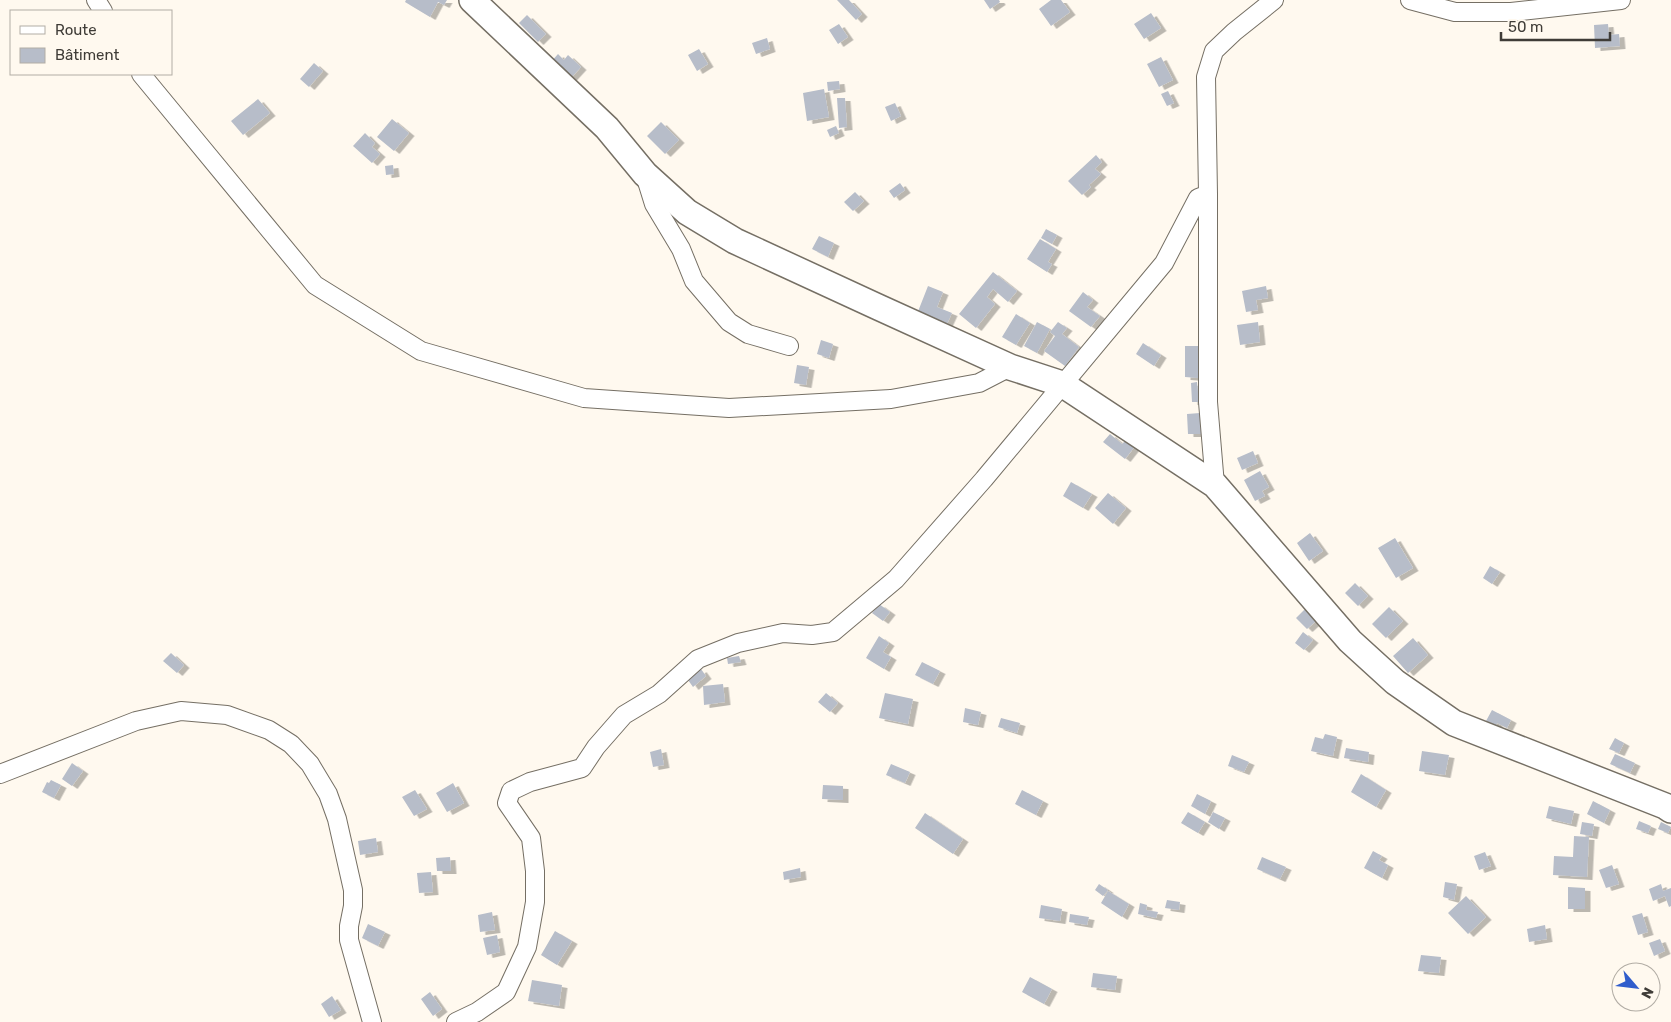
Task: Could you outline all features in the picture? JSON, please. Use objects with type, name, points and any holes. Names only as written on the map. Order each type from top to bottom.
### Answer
[{"type":"street","points":[[472,0],[608,128],[644,174],[687,212],[735,241],[1010,367],[1062,384],[1215,485],[1350,641],[1395,682],[1454,723],[1671,810]]},
{"type":"street","points":[[1215,485],[1208,402],[1206,77],[1214,51],[1234,32],[1274,0]]},
{"type":"street","points":[[1410,0],[1456,12],[1511,12],[1621,0]]},
{"type":"street","points":[[142,75],[315,285],[421,351],[584,398],[729,408],[891,399],[979,383],[1010,367]]},
{"type":"street","points":[[644,174],[654,204],[681,249],[694,281],[729,322],[748,334],[789,346]]},
{"type":"street","points":[[456,1022],[477,1012],[506,992],[527,947],[535,902],[531,838],[507,803],[511,791],[530,782],[582,768],[596,747],[624,715],[659,694],[698,659],[738,643],[783,634],[812,635],[833,632],[896,579],[984,479],[1164,262],[1198,198],[1208,194]]},
{"type":"street","points":[[0,774],[136,721],[181,711],[227,715],[269,730],[291,744],[310,764],[328,794],[337,820],[353,890],[349,940],[372,1022]]},
{"type":"building","points":[[406,0],[447,0],[444,5],[438,2],[430,17],[405,2]]},
{"type":"building","points":[[837,0],[849,0],[862,14],[856,20]]},
{"type":"building","points":[[984,0],[999,0],[1000,2],[990,9]]},
{"type":"building","points":[[1051,0],[1061,0],[1070,12],[1051,26],[1039,9]]},
{"type":"building","points":[[1151,13],[1161,28],[1144,39],[1134,24]]},
{"type":"building","points":[[527,15],[546,34],[538,42],[519,23]]},
{"type":"building","points":[[839,24],[848,37],[838,44],[829,30]]},
{"type":"building","points":[[1608,24],[1609,35],[1619,34],[1620,46],[1595,48],[1594,25]]},
{"type":"building","points":[[767,38],[770,49],[756,54],[752,43]]},
{"type":"building","points":[[699,49],[708,64],[697,71],[688,55]]},
{"type":"building","points":[[558,54],[564,60],[568,55],[581,67],[570,79],[551,62]]},
{"type":"building","points":[[1161,57],[1173,80],[1159,87],[1147,64]]},
{"type":"building","points":[[314,63],[323,71],[309,87],[300,79]]},
{"type":"building","points":[[839,81],[840,89],[828,91],[827,82]]},
{"type":"building","points":[[824,89],[829,117],[807,121],[803,93]]},
{"type":"building","points":[[1168,91],[1174,103],[1167,106],[1161,94]]},
{"type":"building","points":[[837,98],[845,98],[847,127],[839,128]]},
{"type":"building","points":[[258,99],[270,113],[243,135],[231,121]]},
{"type":"building","points":[[895,103],[901,116],[891,121],[885,107]]},
{"type":"building","points":[[392,119],[409,133],[394,151],[377,137]]},
{"type":"building","points":[[661,122],[679,140],[665,154],[647,136]]},
{"type":"building","points":[[836,126],[839,133],[830,137],[827,130]]},
{"type":"building","points":[[365,133],[375,143],[372,147],[380,154],[372,163],[353,146]]},
{"type":"building","points":[[1096,155],[1102,162],[1095,169],[1101,174],[1089,185],[1091,187],[1082,195],[1068,181]]},
{"type":"building","points":[[393,165],[394,174],[386,175],[385,166]]},
{"type":"building","points":[[900,183],[905,190],[894,198],[889,191]]},
{"type":"building","points":[[855,192],[864,201],[853,211],[844,202]]},
{"type":"building","points":[[1046,229],[1057,235],[1052,244],[1041,238]]},
{"type":"building","points":[[819,236],[834,243],[828,257],[812,249]]},
{"type":"building","points":[[1040,239],[1056,249],[1048,262],[1052,264],[1047,272],[1027,259]]},
{"type":"building","points":[[993,272],[1017,291],[1008,302],[993,289],[987,297],[995,304],[976,328],[959,314]]},
{"type":"building","points":[[928,286],[943,292],[937,307],[952,313],[946,326],[917,314]]},
{"type":"building","points":[[1266,286],[1268,298],[1256,300],[1258,310],[1246,312],[1242,291]]},
{"type":"building","points":[[1083,292],[1093,300],[1087,307],[1100,316],[1091,327],[1069,311]]},
{"type":"building","points":[[1016,314],[1030,323],[1016,345],[1002,337]]},
{"type":"building","points":[[1037,322],[1050,329],[1037,353],[1024,346]]},
{"type":"building","points":[[1058,322],[1067,328],[1062,334],[1079,347],[1065,366],[1044,351],[1055,336],[1050,332]]},
{"type":"building","points":[[1258,322],[1260,342],[1240,345],[1237,325]]},
{"type":"building","points":[[821,340],[833,344],[829,358],[817,354]]},
{"type":"building","points":[[1143,343],[1161,355],[1154,366],[1136,354]]},
{"type":"building","points":[[1185,346],[1198,346],[1198,378],[1185,377]]},
{"type":"building","points":[[797,365],[809,367],[806,385],[794,383]]},
{"type":"building","points":[[1197,382],[1199,402],[1192,402],[1191,383]]},
{"type":"building","points":[[1200,413],[1201,434],[1188,434],[1187,414]]},
{"type":"building","points":[[1110,434],[1122,444],[1128,438],[1136,445],[1125,459],[1103,442]]},
{"type":"building","points":[[1253,451],[1258,463],[1242,470],[1237,458]]},
{"type":"building","points":[[1260,471],[1269,487],[1262,491],[1265,496],[1255,501],[1244,480]]},
{"type":"building","points":[[1071,482],[1092,494],[1083,508],[1063,496]]},
{"type":"building","points":[[1108,493],[1126,508],[1113,524],[1095,508]]},
{"type":"building","points":[[1310,533],[1323,551],[1309,561],[1297,543]]},
{"type":"building","points":[[1395,538],[1413,568],[1396,578],[1378,548]]},
{"type":"building","points":[[1490,566],[1500,572],[1492,584],[1483,578]]},
{"type":"building","points":[[1355,583],[1368,596],[1358,606],[1345,593]]},
{"type":"building","points":[[879,604],[890,612],[883,621],[872,613]]},
{"type":"building","points":[[1389,607],[1403,621],[1386,638],[1372,624]]},
{"type":"building","points":[[1305,609],[1316,621],[1307,629],[1296,618]]},
{"type":"building","points":[[1303,632],[1313,640],[1304,650],[1295,643]]},
{"type":"building","points":[[879,636],[889,643],[883,652],[891,657],[884,669],[866,658]]},
{"type":"building","points":[[1413,638],[1428,655],[1408,673],[1393,656]]},
{"type":"building","points":[[171,653],[184,665],[177,673],[163,661]]},
{"type":"building","points":[[739,656],[741,662],[728,664],[727,658]]},
{"type":"building","points":[[922,662],[940,671],[933,684],[915,675]]},
{"type":"building","points":[[701,669],[706,676],[693,687],[688,680]]},
{"type":"building","points":[[723,684],[725,702],[704,705],[703,686]]},
{"type":"building","points":[[826,693],[838,703],[830,712],[818,702]]},
{"type":"building","points":[[885,693],[913,699],[908,724],[879,718]]},
{"type":"building","points":[[965,708],[981,712],[978,725],[963,722]]},
{"type":"building","points":[[1492,710],[1511,720],[1507,728],[1497,723],[1496,726],[1486,721]]},
{"type":"building","points":[[1001,718],[1020,723],[1017,733],[998,727]]},
{"type":"building","points":[[1325,734],[1337,737],[1333,756],[1311,751],[1315,737],[1323,739]]},
{"type":"building","points":[[1615,738],[1624,743],[1619,753],[1609,749]]},
{"type":"building","points":[[1346,748],[1369,752],[1368,762],[1344,758]]},
{"type":"building","points":[[661,749],[664,765],[653,767],[650,752]]},
{"type":"building","points":[[1422,751],[1449,755],[1445,775],[1419,771]]},
{"type":"building","points":[[1615,754],[1635,763],[1630,773],[1610,764]]},
{"type":"building","points":[[1232,755],[1249,762],[1244,772],[1228,766]]},
{"type":"building","points":[[72,763],[83,771],[72,786],[62,779]]},
{"type":"building","points":[[891,764],[910,772],[905,783],[886,775]]},
{"type":"building","points":[[1361,774],[1386,790],[1376,807],[1351,792]]},
{"type":"building","points":[[51,780],[61,785],[54,798],[42,792],[47,782],[49,783]]},
{"type":"building","points":[[453,783],[464,803],[447,812],[436,793]]},
{"type":"building","points":[[823,785],[843,786],[843,800],[822,799]]},
{"type":"building","points":[[415,790],[427,809],[414,816],[402,797]]},
{"type":"building","points":[[1022,790],[1043,801],[1036,815],[1015,804]]},
{"type":"building","points":[[1197,794],[1211,801],[1205,814],[1191,806]]},
{"type":"building","points":[[1593,801],[1610,810],[1604,823],[1587,814]]},
{"type":"building","points":[[1549,806],[1574,811],[1571,824],[1546,818]]},
{"type":"building","points":[[1188,812],[1205,822],[1198,833],[1181,823]]},
{"type":"building","points":[[1213,812],[1225,818],[1219,829],[1208,822]]},
{"type":"building","points":[[925,813],[963,839],[953,854],[915,828]]},
{"type":"building","points":[[1639,821],[1651,826],[1648,833],[1636,829]]},
{"type":"building","points":[[1582,822],[1594,824],[1592,836],[1580,834]]},
{"type":"building","points":[[1661,822],[1671,827],[1668,833],[1658,829]]},
{"type":"building","points":[[1574,836],[1589,837],[1587,877],[1553,875],[1554,856],[1573,857]]},
{"type":"building","points":[[376,838],[378,852],[360,855],[358,841]]},
{"type":"building","points":[[1373,851],[1382,856],[1379,860],[1388,865],[1382,878],[1364,868]]},
{"type":"building","points":[[1485,852],[1491,866],[1479,870],[1474,856]]},
{"type":"building","points":[[450,857],[451,871],[437,871],[436,858]]},
{"type":"building","points":[[1262,857],[1286,867],[1280,879],[1257,869]]},
{"type":"building","points":[[1612,865],[1619,884],[1606,888],[1599,870]]},
{"type":"building","points":[[800,868],[801,877],[784,880],[783,872]]},
{"type":"building","points":[[431,872],[433,892],[419,893],[417,873]]},
{"type":"building","points":[[1445,882],[1457,884],[1454,900],[1443,897]]},
{"type":"building","points":[[1099,884],[1108,890],[1103,896],[1095,890]]},
{"type":"building","points":[[1661,884],[1663,891],[1671,888],[1671,906],[1669,907],[1665,896],[1653,901],[1649,889]]},
{"type":"building","points":[[1568,887],[1585,888],[1585,909],[1568,909]]},
{"type":"building","points":[[1108,891],[1129,904],[1122,917],[1101,903]]},
{"type":"building","points":[[1466,896],[1486,917],[1468,934],[1448,913]]},
{"type":"building","points":[[1167,900],[1180,902],[1179,910],[1165,908]]},
{"type":"building","points":[[1140,903],[1147,905],[1146,910],[1158,912],[1156,918],[1138,914]]},
{"type":"building","points":[[1041,905],[1062,909],[1060,921],[1039,918]]},
{"type":"building","points":[[492,912],[495,930],[480,932],[478,915]]},
{"type":"building","points":[[1642,913],[1648,932],[1638,935],[1632,916]]},
{"type":"building","points":[[1070,914],[1089,917],[1087,925],[1069,922]]},
{"type":"building","points":[[368,924],[385,932],[378,946],[362,938]]},
{"type":"building","points":[[1545,925],[1547,939],[1529,942],[1527,929]]},
{"type":"building","points":[[555,931],[572,941],[557,965],[541,955]]},
{"type":"building","points":[[497,935],[500,952],[487,955],[483,938]]},
{"type":"building","points":[[1660,939],[1665,951],[1654,956],[1649,943]]},
{"type":"building","points":[[1421,955],[1441,957],[1439,973],[1418,971]]},
{"type":"building","points":[[1093,973],[1117,976],[1115,990],[1091,987]]},
{"type":"building","points":[[1030,977],[1052,989],[1044,1004],[1022,992]]},
{"type":"building","points":[[532,980],[562,985],[559,1006],[528,1001]]},
{"type":"building","points":[[430,992],[442,1009],[433,1016],[421,999]]},
{"type":"building","points":[[332,996],[341,1010],[329,1017],[321,1004]]}]
